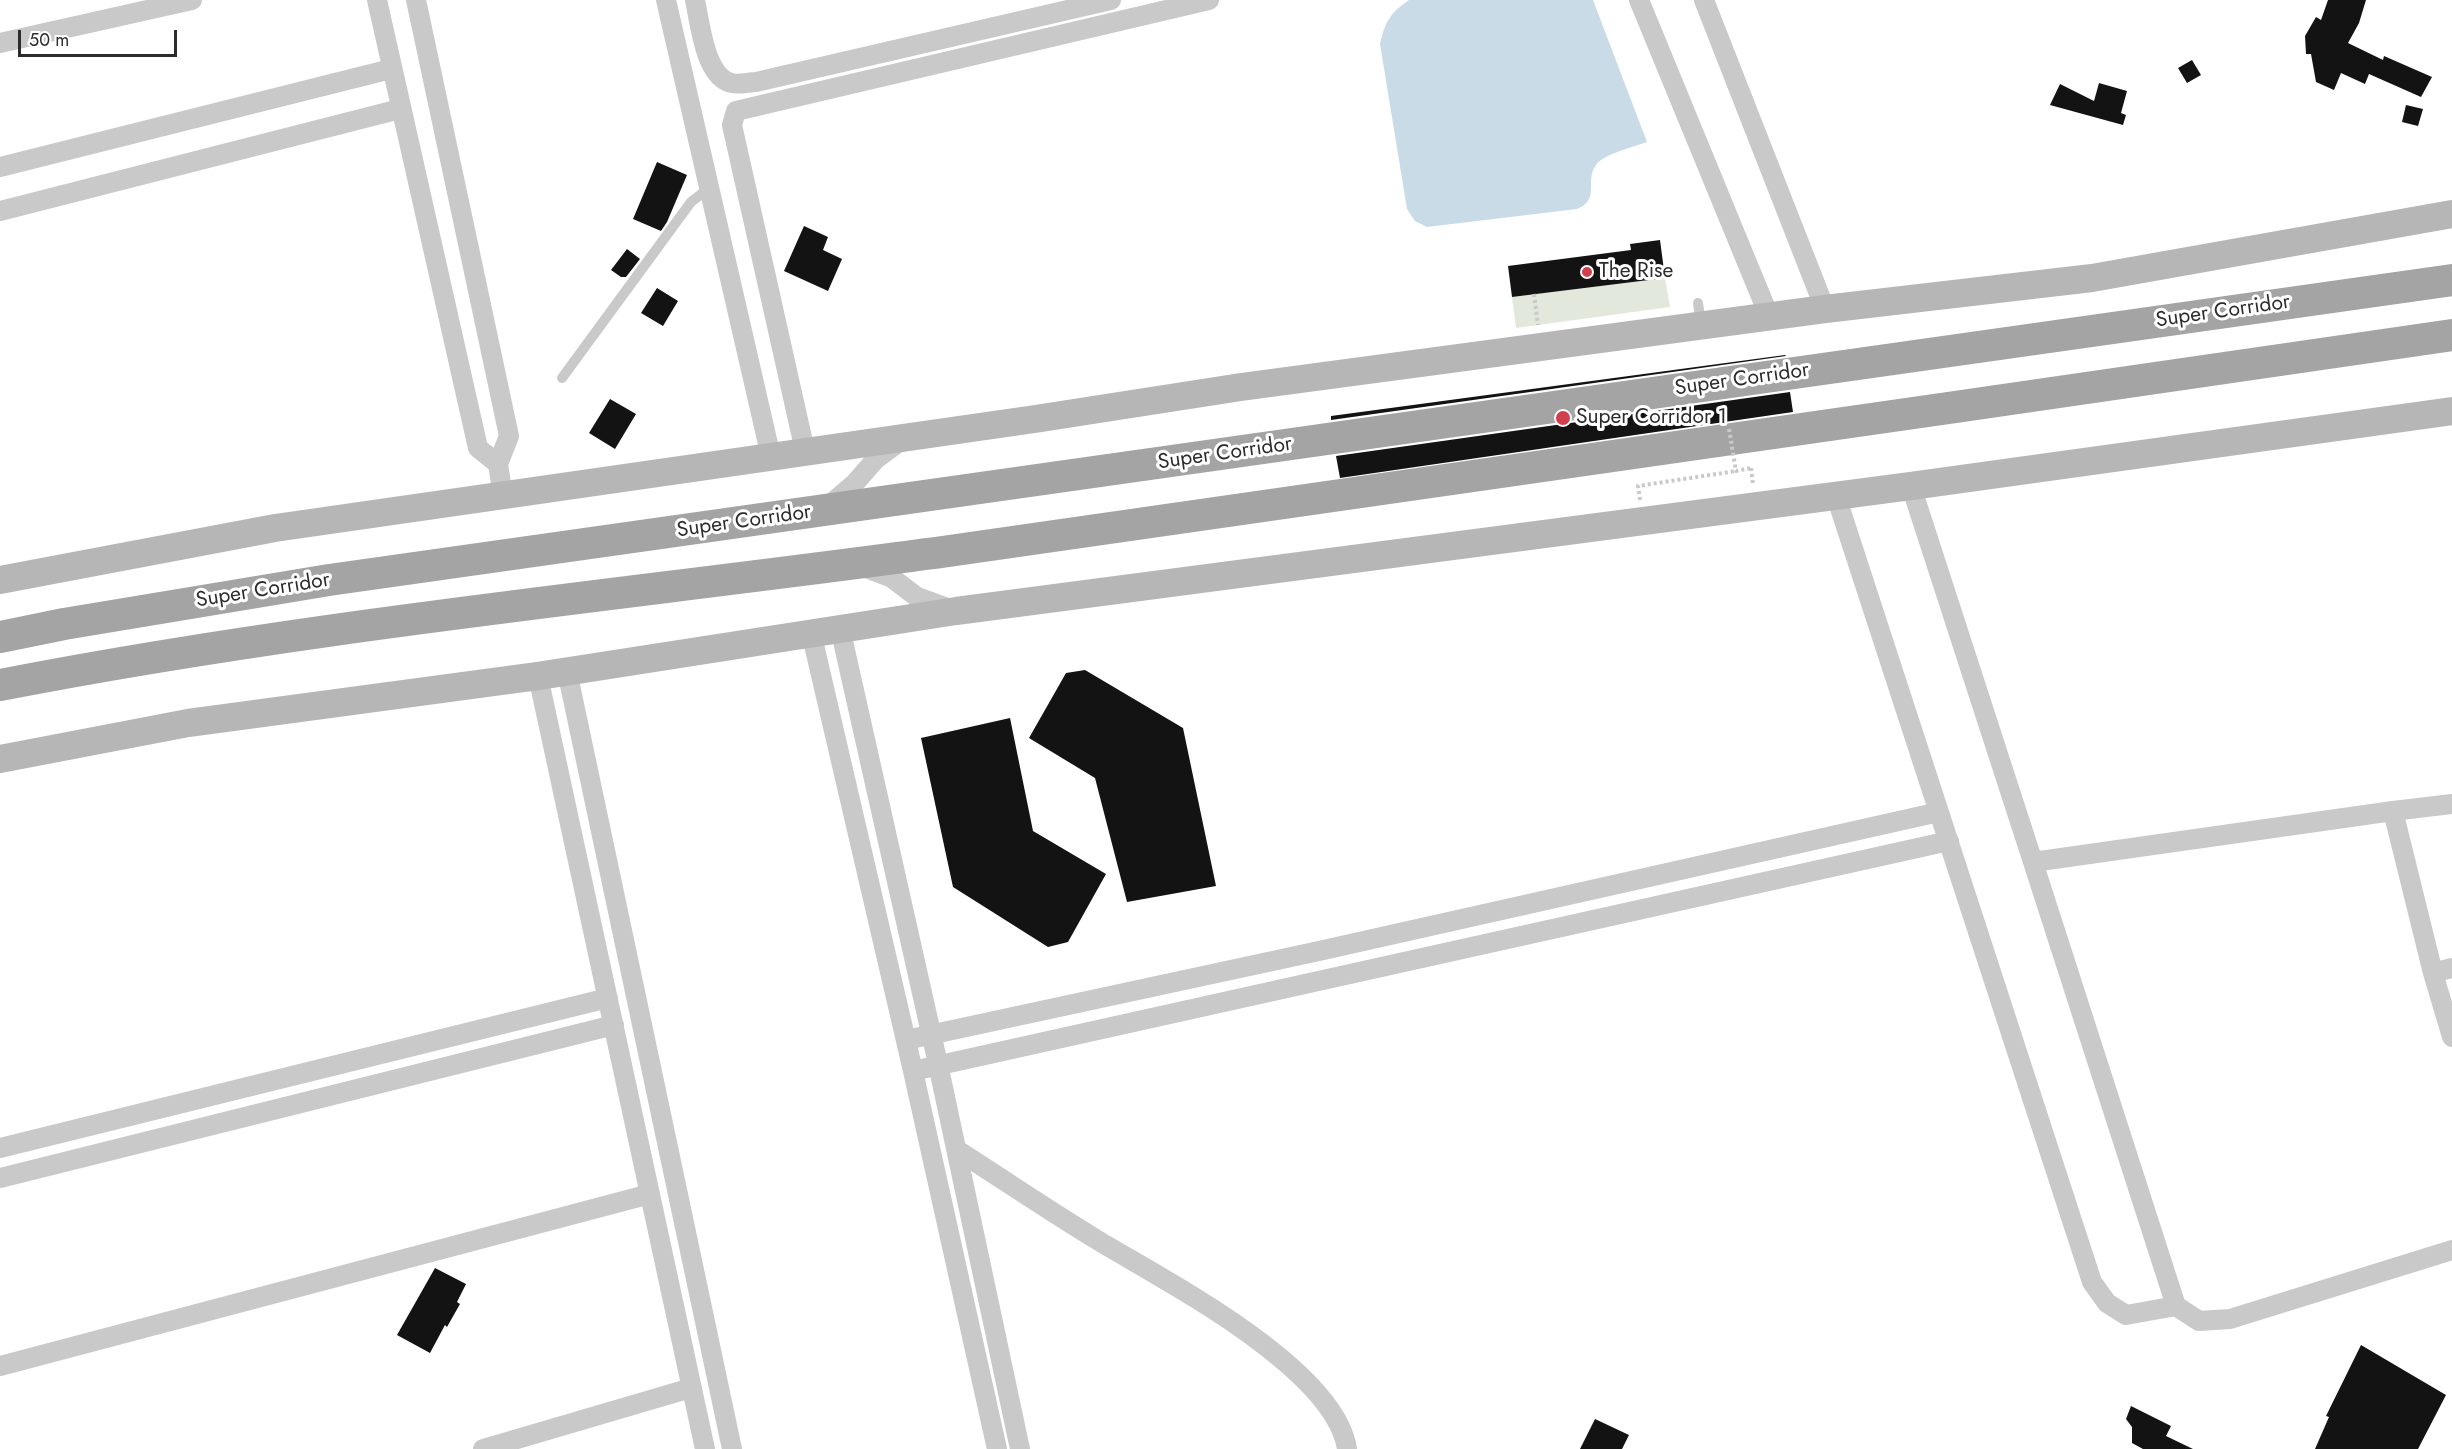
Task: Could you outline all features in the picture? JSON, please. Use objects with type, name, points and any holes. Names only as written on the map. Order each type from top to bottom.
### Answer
[{"type":"main road","name":"Super Corridor","points":[[0,637],[64,624],[329,580],[782,518],[824,510],[2452,280]]},
{"type":"main road","points":[[0,685],[73,671],[336,630],[791,573],[2452,335]]},
{"type":"street","points":[[0,43],[192,0]]},
{"type":"street","points":[[376,0],[478,448],[498,464]]},
{"type":"street","points":[[416,0],[509,436],[498,464],[503,496]]},
{"type":"street","points":[[666,0],[771,457]]},
{"type":"street","points":[[695,0],[707,53],[718,77],[732,84],[756,82],[1111,0]]},
{"type":"street","points":[[805,451],[732,126],[736,111],[1209,0]]},
{"type":"street","points":[[1639,0],[1769,316]]},
{"type":"street","points":[[1704,0],[1825,309]]},
{"type":"street","points":[[0,167],[391,69]]},
{"type":"street","points":[[0,211],[400,109]]},
{"type":"street","points":[[0,580],[275,528],[1241,387],[1541,346],[1700,314],[1769,316],[2092,278],[2452,214]]},
{"type":"street","points":[[0,759],[188,723],[538,676],[956,611],[1911,486],[2452,411]]},
{"type":"street","points":[[824,510],[855,483],[876,459],[906,437]]},
{"type":"street","points":[[1911,486],[2176,1306],[2199,1321],[2230,1319],[2452,1250]]},
{"type":"street","points":[[1836,496],[2092,1282],[2106,1303],[2126,1315],[2176,1306]]},
{"type":"street","points":[[855,564],[892,578],[917,597],[956,611]]},
{"type":"street","points":[[840,628],[932,1035],[1020,1449]]},
{"type":"street","points":[[811,632],[906,1040],[997,1449]]},
{"type":"street","points":[[567,671],[732,1449]]},
{"type":"street","points":[[538,676],[705,1449]]},
{"type":"street","points":[[2033,862],[2452,804]]},
{"type":"street","points":[[906,1040],[1319,951],[1939,812]]},
{"type":"street","points":[[2393,812],[2443,970],[2452,1037]]},
{"type":"street","points":[[913,1071],[1949,841]]},
{"type":"street","points":[[0,1148],[608,998]]},
{"type":"street","points":[[0,1178],[614,1026]]},
{"type":"street","points":[[957,1150],[1099,1241],[1219,1312],[1290,1366],[1330,1407],[1346,1439],[1347,1449]]},
{"type":"street","points":[[0,1366],[650,1194]]},
{"type":"street","points":[[483,1449],[691,1388]]},
{"type":"lane","points":[[562,378],[691,202],[708,189]]},
{"type":"path","points":[[1534,294],[1541,346]]},
{"type":"path","points":[[1729,429],[1736,471]]},
{"type":"path","points":[[1638,486],[1751,468]]},
{"type":"shaded area","points":[[1665,278],[1670,307],[1516,328],[1512,297]]},
{"type":"water","points":[[1409,0],[1593,0],[1647,142],[1612,154],[1600,161],[1593,171],[1588,200],[1577,209],[1427,227],[1415,221],[1407,209],[1380,44],[1389,19]]},
{"type":"building","points":[[2328,0],[2366,0],[2359,23],[2348,43],[2383,60],[2384,56],[2432,77],[2421,97],[2369,74],[2365,84],[2341,73],[2334,90],[2316,82],[2311,54],[2306,54],[2305,36],[2316,17],[2321,20]]},
{"type":"building","points":[[2192,60],[2201,75],[2187,83],[2178,68]]},
{"type":"building","points":[[2099,83],[2127,91],[2121,113],[2126,115],[2123,125],[2050,105],[2060,84],[2094,101]]},
{"type":"building","points":[[2406,105],[2423,109],[2418,126],[2402,122]]},
{"type":"building","points":[[657,162],[687,175],[661,231],[633,219]]},
{"type":"building","points":[[804,226],[828,237],[823,250],[842,259],[828,291],[784,271]]},
{"type":"building","name":"The Rise","points":[[1660,240],[1665,278],[1512,297],[1508,266],[1631,250],[1630,244]]},
{"type":"building","points":[[627,249],[640,259],[626,277],[621,277],[611,270]]},
{"type":"building","points":[[657,288],[678,301],[663,326],[641,313]]},
{"type":"building","points":[[1786,356],[1331,420],[1331,416]]},
{"type":"building","points":[[1790,392],[1793,412],[1340,478],[1336,456]]},
{"type":"building","points":[[610,399],[636,414],[615,449],[589,433]]},
{"type":"building","points":[[1085,670],[1183,728],[1216,886],[1127,902],[1095,778],[1029,738],[1066,673]]},
{"type":"building","points":[[1010,718],[1033,831],[1106,874],[1068,942],[1048,947],[953,887],[921,738]]},
{"type":"building","points":[[435,1268],[466,1284],[457,1302],[460,1304],[447,1327],[445,1325],[430,1353],[397,1335]]},
{"type":"building","points":[[2361,1345],[2446,1395],[2418,1449],[2315,1449],[2329,1417],[2326,1416]]},
{"type":"building","points":[[2131,1406],[2171,1426],[2166,1436],[2193,1449],[2143,1449],[2132,1443],[2132,1427],[2126,1419]]},
{"type":"building","points":[[1595,1419],[1629,1435],[1622,1449],[1580,1449]]},
{"type":"place","name":"The Rise","points":[[1587,272]]},
{"type":"place","name":"Super Corridor 1","points":[[1563,418]]}]
